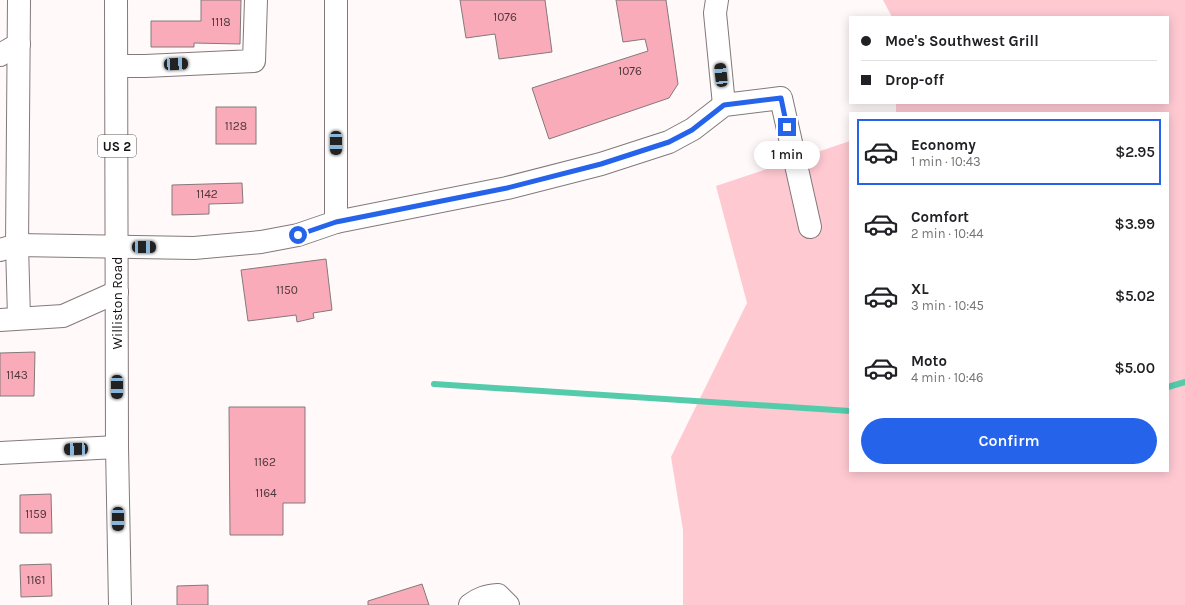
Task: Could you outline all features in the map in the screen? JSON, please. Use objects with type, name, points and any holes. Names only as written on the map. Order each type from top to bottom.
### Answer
[{"type":"main road","points":[[19,0],[19,44],[9,122],[8,247],[10,319],[63,316],[117,292]]},
{"type":"main road","name":"Williston Road","points":[[116,0],[117,447],[120,605]]},
{"type":"main road","points":[[117,66],[254,61],[256,0]]},
{"type":"main road","points":[[336,0],[336,222]]},
{"type":"main road","points":[[717,0],[715,13],[724,105]]},
{"type":"main road","points":[[0,55],[19,44]]},
{"type":"main road","points":[[8,247],[117,246],[194,248],[261,242],[298,235],[336,222],[507,188],[601,164],[669,142],[692,130],[724,105],[781,98],[810,227]]},
{"type":"main road","points":[[0,452],[117,447]]},
{"type":"main road","points":[[470,605],[479,598],[498,595],[508,605]]},
{"type":"shaded area","points":[[883,0],[1185,0],[1185,605],[683,605],[683,530],[671,457],[747,303],[716,186],[849,141],[849,472],[1169,472],[1169,112],[896,112],[896,104],[1169,104],[1169,16],[891,16]]},
{"type":"building","points":[[201,0],[241,0],[240,44],[194,43],[194,47],[151,47],[151,21],[201,21]]},
{"type":"building","points":[[460,0],[545,0],[552,52],[499,59],[495,34],[466,38]]},
{"type":"building","points":[[616,0],[666,0],[678,84],[669,98],[549,139],[532,88],[648,51],[645,39],[623,42]]},
{"type":"building","points":[[216,107],[256,107],[256,144],[216,144]]},
{"type":"building","points":[[242,183],[243,203],[209,204],[209,214],[172,215],[172,185]]},
{"type":"building","points":[[326,259],[332,310],[313,313],[314,318],[297,322],[296,315],[248,321],[241,270]]},
{"type":"building","points":[[35,352],[34,396],[0,396],[0,353]]},
{"type":"building","points":[[229,407],[305,407],[305,503],[283,503],[283,535],[230,535]]},
{"type":"building","points":[[51,494],[52,533],[20,533],[20,495]]},
{"type":"building","points":[[51,564],[52,596],[21,597],[20,565]]},
{"type":"building","points":[[422,584],[429,605],[368,605],[368,601]]},
{"type":"building","points":[[208,585],[208,605],[177,605],[177,586]]},
{"type":"waterway","points":[[1169,387],[1185,382]]},
{"type":"waterway","points":[[434,384],[849,411]]},
{"type":"route","points":[[298,235],[336,222],[507,188],[601,164],[669,142],[692,130],[724,105],[781,98],[787,127]]}]
